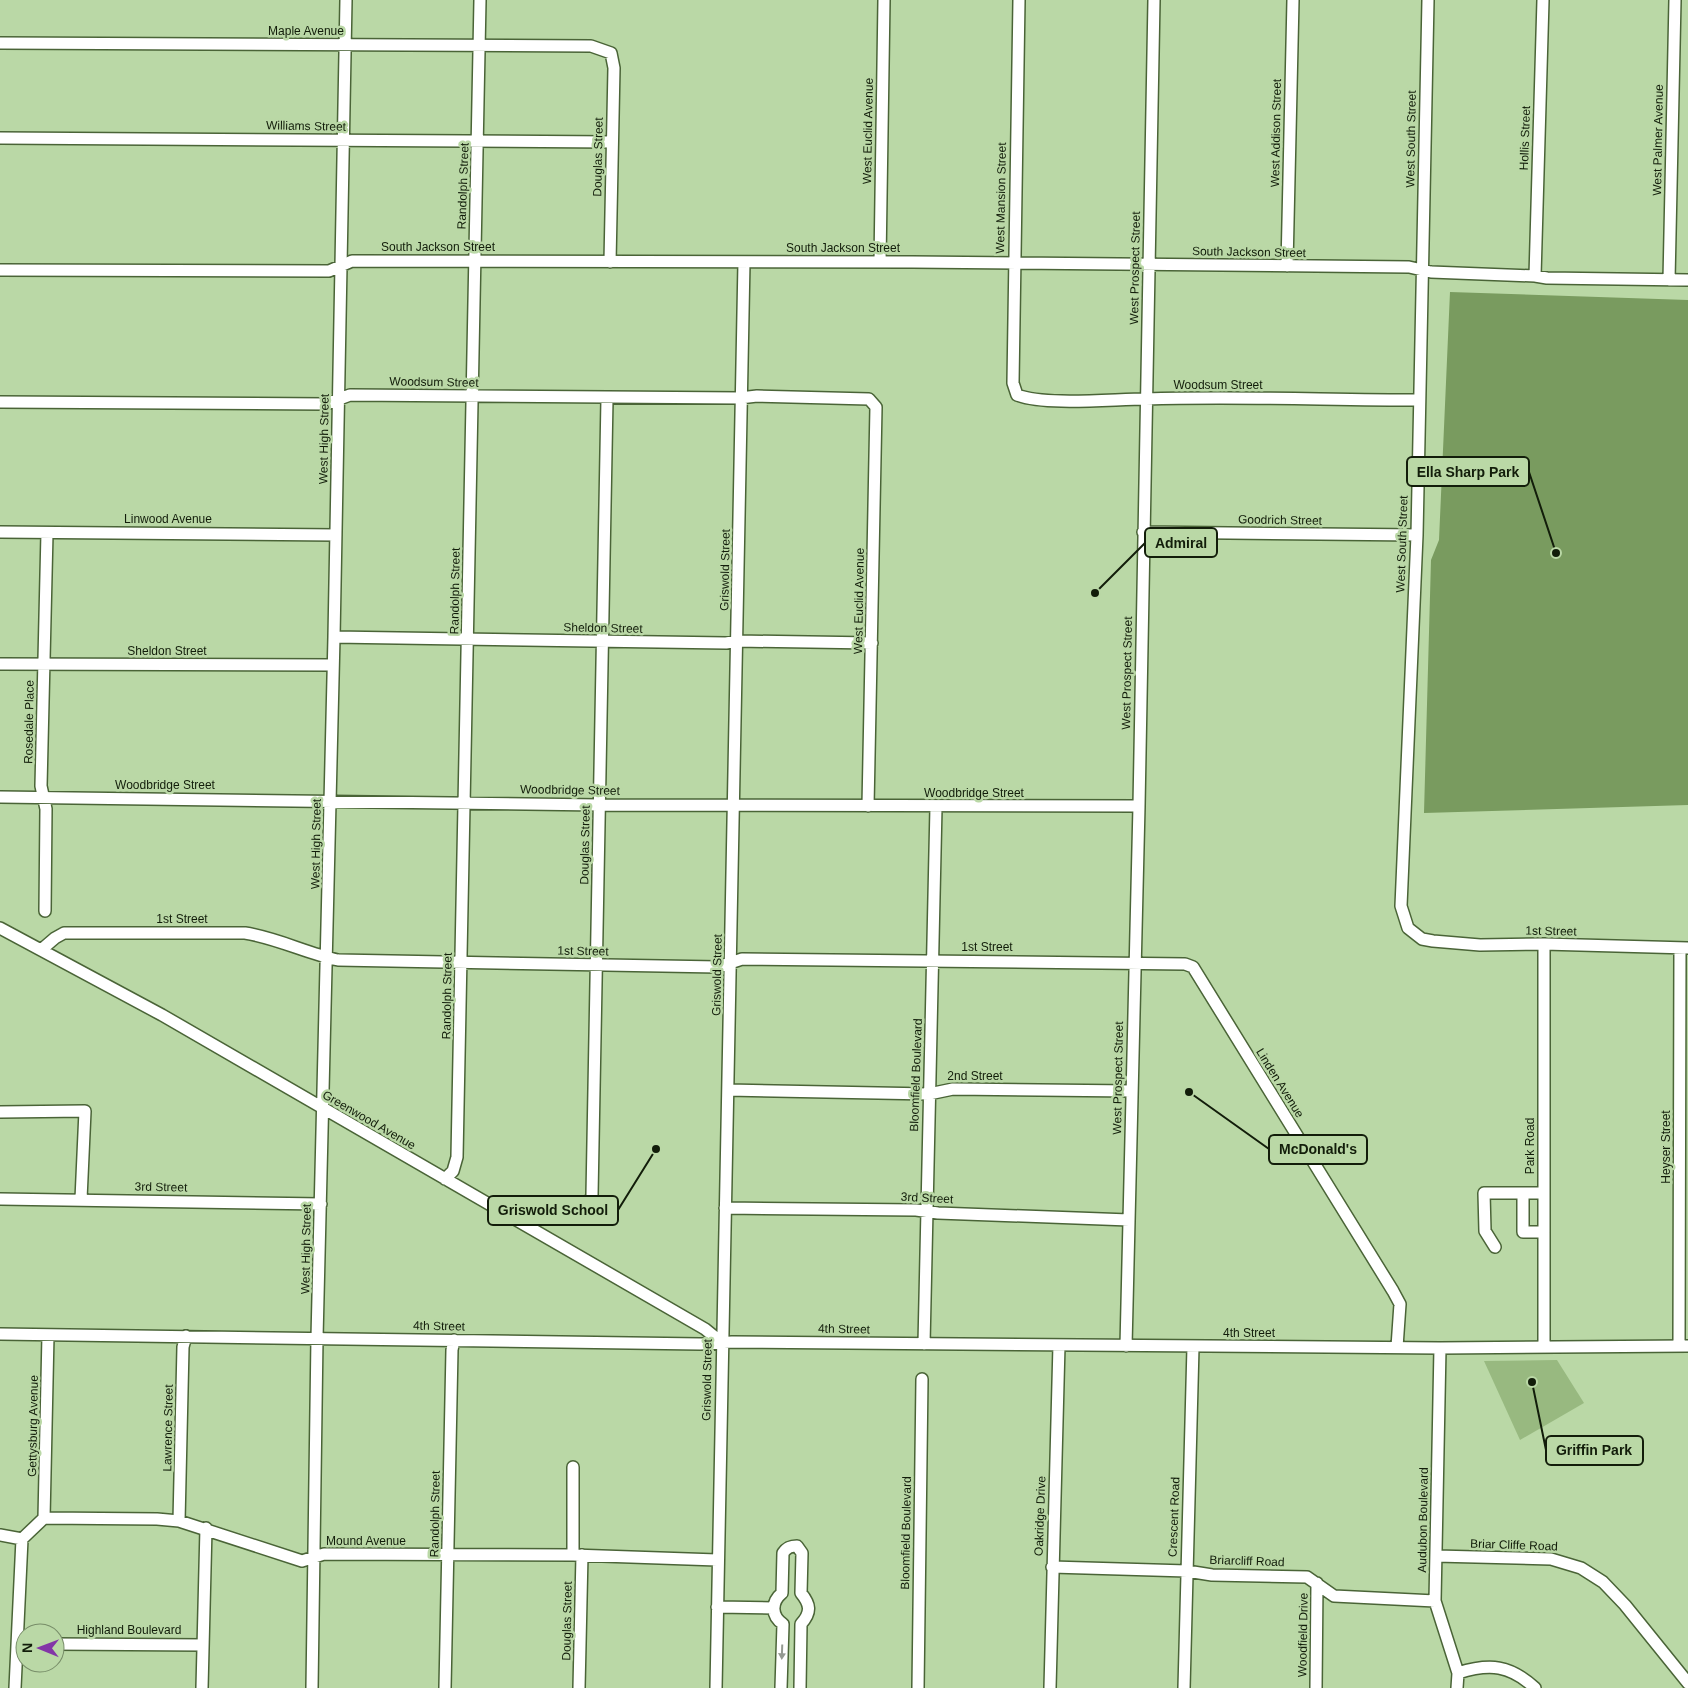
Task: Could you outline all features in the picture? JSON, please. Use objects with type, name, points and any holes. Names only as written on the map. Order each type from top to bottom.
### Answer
[{"type":"street","name":"West High Street","points":[[312,1688],[317,1338],[324,1109],[346,0]]},
{"type":"street","name":"Randolph Street","points":[[444,1179],[453,1171],[457,1157],[480,0]]},
{"type":"street","name":"West Euclid Avenue","points":[[880,262],[884,0]]},
{"type":"street","name":"West Mansion Street","points":[[1017,396],[1013,383],[1013,264],[1019,0]]},
{"type":"street","name":"West Prospect Street","points":[[1126,1346],[1139,806],[1154,0]]},
{"type":"street","name":"West Addison Street","points":[[1287,266],[1293,0]]},
{"type":"street","name":"West South Street","points":[[1414,934],[1408,928],[1401,906],[1417,535],[1428,0]]},
{"type":"street","name":"Hollis Street","points":[[1535,276],[1543,0]]},
{"type":"street","name":"West Palmer Avenue","points":[[1669,280],[1675,0]]},
{"type":"street","name":"Maple Avenue","points":[[0,43],[591,46],[611,53]]},
{"type":"street","name":"Douglas Street","points":[[610,262],[614,68],[611,53]]},
{"type":"street","name":"Williams Street","points":[[0,138],[612,142]]},
{"type":"street","name":"South Jackson Street","points":[[0,270],[329,271],[342,267],[352,261],[880,262],[1409,267],[1422,270],[1547,278],[1688,280]]},
{"type":"street","name":"Griswold Street","points":[[716,1688],[721,1342],[738,641],[740,398],[744,262]]},
{"type":"street","name":"Woodsum Street","points":[[0,402],[326,404],[350,395],[606,399],[740,398],[757,396],[869,399]]},
{"type":"street","name":"Woodsum Street","points":[[1017,396],[1027,399],[1068,400],[1147,398],[1419,400]]},
{"type":"street","name":"Douglas Street","points":[[526,1224],[534,1208],[542,1206],[585,1206],[590,1201],[603,642],[606,399]]},
{"type":"street","name":"West Euclid Avenue","points":[[868,806],[876,407],[869,399]]},
{"type":"street","name":"Linwood Avenue","points":[[0,532],[336,535]]},
{"type":"street","name":"Goodrich Street","points":[[1143,532],[1417,535]]},
{"type":"street","name":"Rosedale Place","points":[[45,911],[46,809],[41,786],[47,533]]},
{"type":"street","name":"Sheldon Street","points":[[334,638],[872,643]]},
{"type":"street","name":"Sheldon Street","points":[[0,664],[333,664]]},
{"type":"street","name":"Woodbridge Street","points":[[0,797],[599,805],[1139,806]]},
{"type":"street","name":"Bloomfield Boulevard","points":[[924,1344],[936,807]]},
{"type":"street","name":"Greenwood Avenue","points":[[0,929],[150,1008],[444,1179],[526,1224],[705,1329],[721,1342]]},
{"type":"street","name":"1st Street","points":[[41,950],[64,933],[245,933],[261,936],[338,960],[718,967],[742,959],[1134,962]]},
{"type":"street","name":"1st Street","points":[[1414,934],[1433,941],[1471,944],[1684,948]]},
{"type":"street","name":"Park Road","points":[[1544,944],[1544,1347]]},
{"type":"street","name":"Heyser Street","points":[[1684,948],[1684,1346]]},
{"type":"street","name":"Linden Avenue","points":[[1134,962],[1185,964],[1193,967],[1400,1304],[1397,1347]]},
{"type":"street","name":"2nd Street","points":[[728,1090],[929,1094],[953,1089],[1132,1091]]},
{"type":"street","points":[[0,1112],[85,1112],[81,1199]]},
{"type":"street","points":[[1495,1247],[1485,1231],[1484,1193],[1544,1193]]},
{"type":"street","points":[[1523,1193],[1523,1232],[1544,1232]]},
{"type":"street","name":"3rd Street","points":[[0,1199],[321,1204]]},
{"type":"street","name":"3rd Street","points":[[725,1208],[926,1211],[1129,1220]]},
{"type":"street","name":"4th Street","points":[[0,1334],[700,1344],[721,1342],[1440,1348],[1684,1346]]},
{"type":"street","name":"Gettysburg Avenue","points":[[44,1518],[48,1335]]},
{"type":"street","name":"Lawrence Street","points":[[179,1521],[183,1347],[186,1336]]},
{"type":"street","name":"Randolph Street","points":[[445,1688],[452,1350],[454,1340]]},
{"type":"street","name":"Oakridge Drive","points":[[1050,1688],[1059,1345]]},
{"type":"street","name":"Crescent Road","points":[[1184,1688],[1193,1347]]},
{"type":"street","name":"Audubon Boulevard","points":[[1440,1348],[1435,1601],[1458,1673],[1457,1688]]},
{"type":"street","name":"Bloomfield Boulevard","points":[[918,1688],[922,1379]]},
{"type":"street","name":"Douglas Street","points":[[573,1467],[578,1555],[579,1688]]},
{"type":"street","points":[[21,1623],[22,1539],[44,1518]]},
{"type":"street","name":"Mound Avenue","points":[[44,1518],[157,1519],[179,1521],[206,1528],[302,1561],[324,1554],[578,1555],[717,1560]]},
{"type":"street","points":[[202,1688],[206,1528]]},
{"type":"street","points":[[0,1535],[22,1539]]},
{"type":"street","points":[[794,1546],[798,1546],[802,1552],[801,1592],[810,1608],[808,1617],[801,1624],[790,1627],[783,1624],[775,1616],[773,1608],[775,1601],[782,1592],[783,1553],[787,1548],[794,1546]]},
{"type":"street","name":"Briar Cliffe Road","points":[[1436,1556],[1551,1559],[1581,1568],[1603,1582],[1625,1605],[1688,1683]]},
{"type":"street","name":"Briarcliff Road","points":[[1052,1567],[1187,1571],[1212,1575],[1307,1577],[1334,1596],[1435,1601]]},
{"type":"street","name":"Woodfield Drive","points":[[1316,1688],[1317,1583]]},
{"type":"street","points":[[782,1592],[791,1590],[801,1592]]},
{"type":"street","points":[[717,1607],[773,1608]]},
{"type":"street","points":[[781,1688],[783,1624]]},
{"type":"street","points":[[800,1688],[801,1624]]},
{"type":"street","name":"Highland Boulevard","points":[[65,1644],[203,1644]]},
{"type":"street","points":[[1458,1673],[1488,1668],[1505,1668],[1525,1679],[1535,1688]]},
{"type":"street","points":[[15,1688],[17,1673]]},
{"type":"green space","points":[[1450,292],[1688,300],[1688,805],[1424,813],[1431,560],[1439,540]]},
{"type":"green space","points":[[1557,1360],[1584,1403],[1520,1440],[1484,1361]]},
{"type":"place","name":"Ella Sharp Park","points":[[1556,553]]},
{"type":"place","name":"Admiral","points":[[1095,593]]},
{"type":"place","name":"McDonald's","points":[[1189,1092]]},
{"type":"place","name":"Griswold School","points":[[656,1149]]},
{"type":"place","name":"Griffin Park","points":[[1532,1382]]}]
